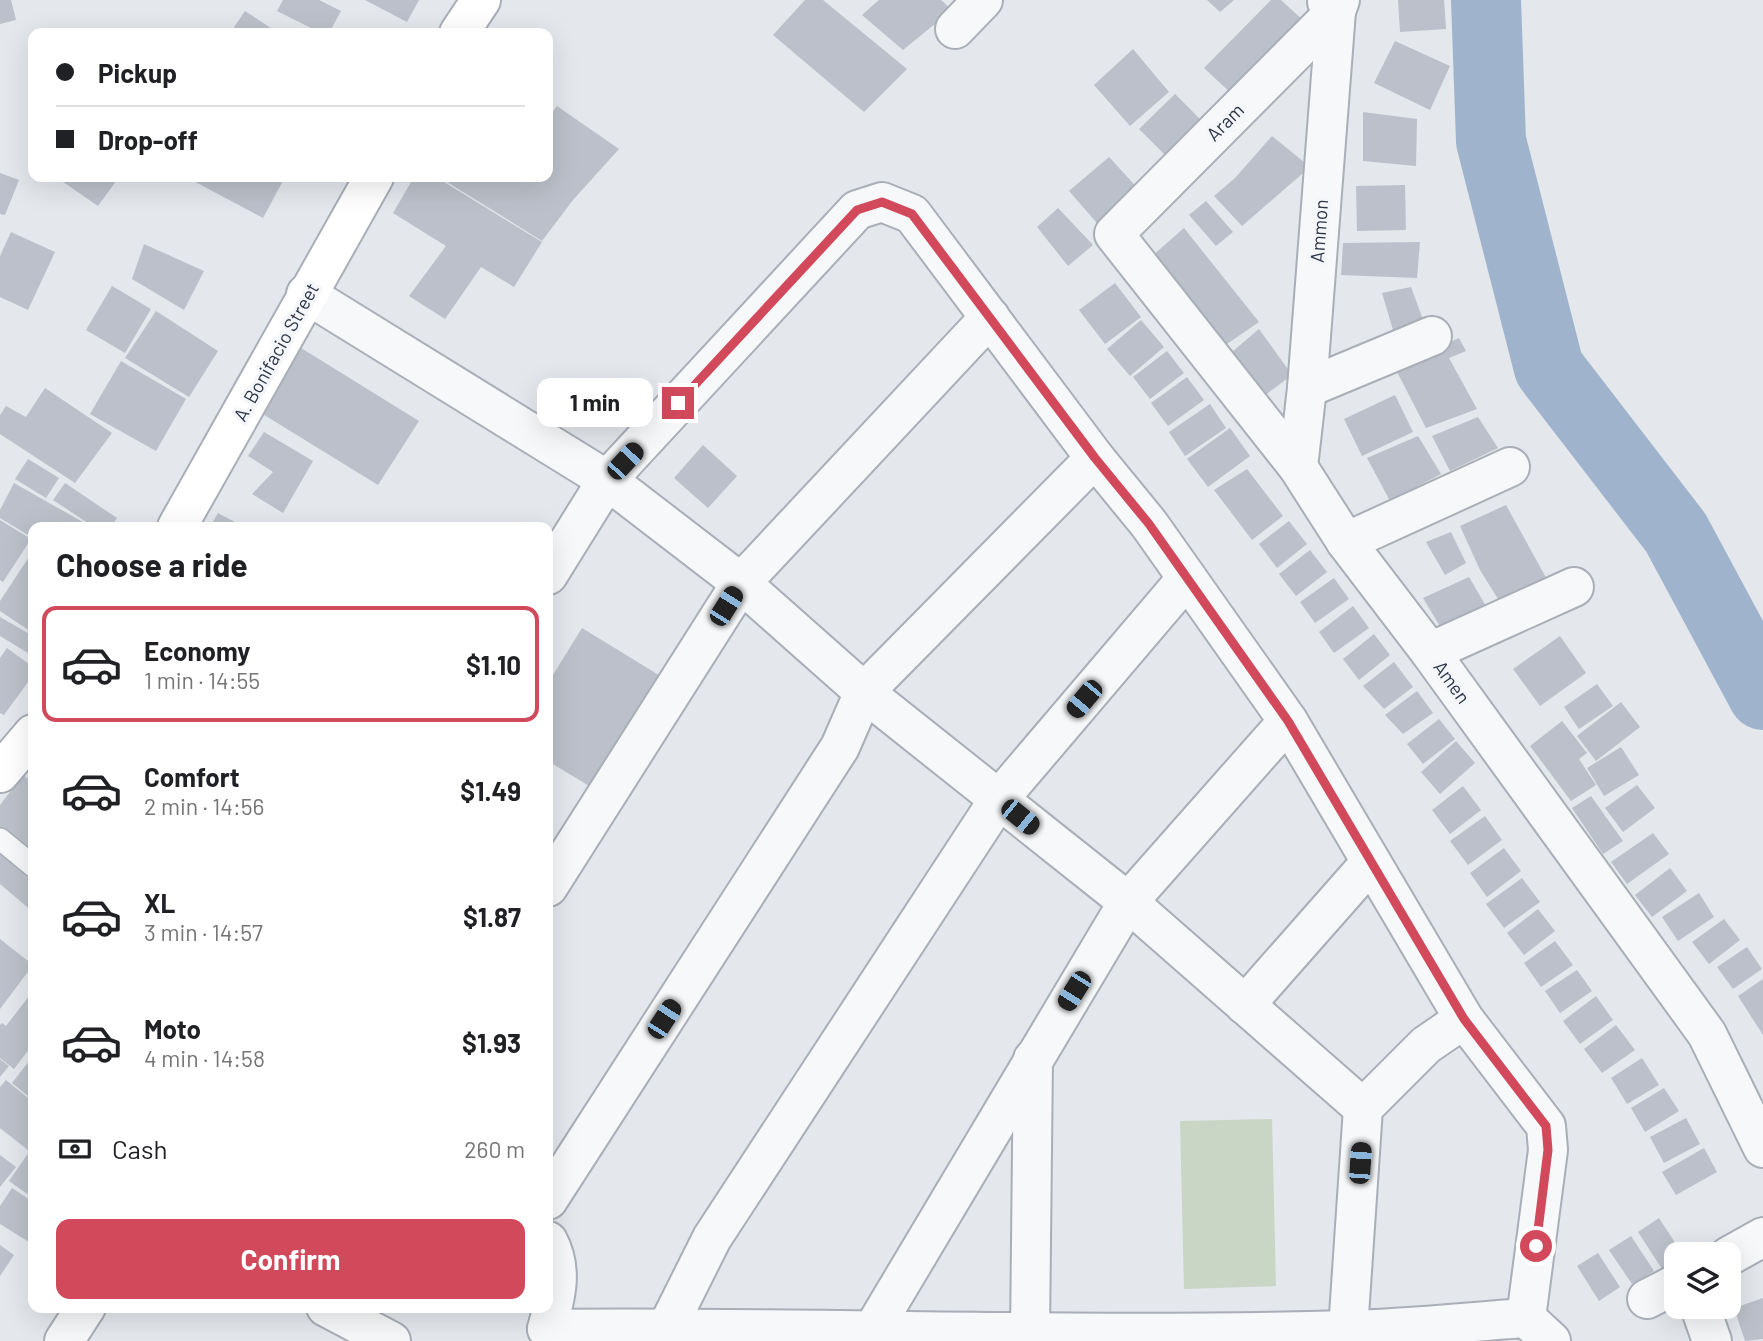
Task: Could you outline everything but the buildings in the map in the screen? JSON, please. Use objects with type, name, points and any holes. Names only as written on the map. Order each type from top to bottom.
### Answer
[{"type":"main road","points":[[462,28],[481,0]]},
{"type":"main road","name":"A. Bonifacio Street","points":[[180,522],[371,182]]},
{"type":"main road","points":[[0,773],[28,740]]},
{"type":"street","points":[[954,29],[983,0]]},
{"type":"street","name":"Aram","points":[[1114,234],[1333,4]]},
{"type":"street","name":"Ammon","points":[[1298,467],[1307,388],[1333,4]]},
{"type":"street","points":[[548,1313],[540,1335],[667,1328],[871,1333],[1539,1329],[1548,1150],[1546,1126],[1464,1019],[1288,721],[1187,578],[912,214],[882,202],[865,206],[784,287],[607,480],[553,567]]},
{"type":"street","name":"Amen","points":[[1114,234],[1298,467],[1346,542],[1430,652],[1707,1034],[1763,1148]]},
{"type":"street","points":[[306,294],[607,480],[741,583],[864,692],[1128,902],[1363,1108]]},
{"type":"street","points":[[553,879],[741,583],[990,317]]},
{"type":"street","points":[[1307,388],[1432,337]]},
{"type":"street","points":[[553,1192],[840,747],[864,692],[1095,458]]},
{"type":"street","points":[[1346,542],[1510,467]]},
{"type":"street","points":[[667,1328],[712,1238],[999,799],[1187,578]]},
{"type":"street","points":[[1430,652],[1574,587]]},
{"type":"street","points":[[871,1333],[1128,902],[1288,721]]},
{"type":"street","points":[[1245,1005],[1371,862]]},
{"type":"street","points":[[1348,1330],[1363,1108],[1426,1045],[1464,1019]]},
{"type":"street","points":[[1030,1333],[1033,1058]]},
{"type":"street","points":[[1741,1249],[1763,1237]]},
{"type":"street","points":[[553,1251],[558,1288],[553,1301]]},
{"type":"street","points":[[64,1341],[82,1313]]},
{"type":"street","points":[[337,1313],[391,1341]]},
{"type":"street","points":[[1704,1319],[1712,1341]]},
{"type":"lane","points":[[0,839],[28,862]]},
{"type":"green space","points":[[1272,1119],[1276,1286],[1184,1289],[1180,1121]]},
{"type":"waterway","points":[[1486,0],[1491,141],[1549,368],[1676,533],[1763,695]]},
{"type":"route","points":[[678,403],[857,210],[882,202],[912,214],[1095,458],[1149,524],[1288,721],[1464,1019],[1546,1126],[1548,1150],[1536,1246]]}]
